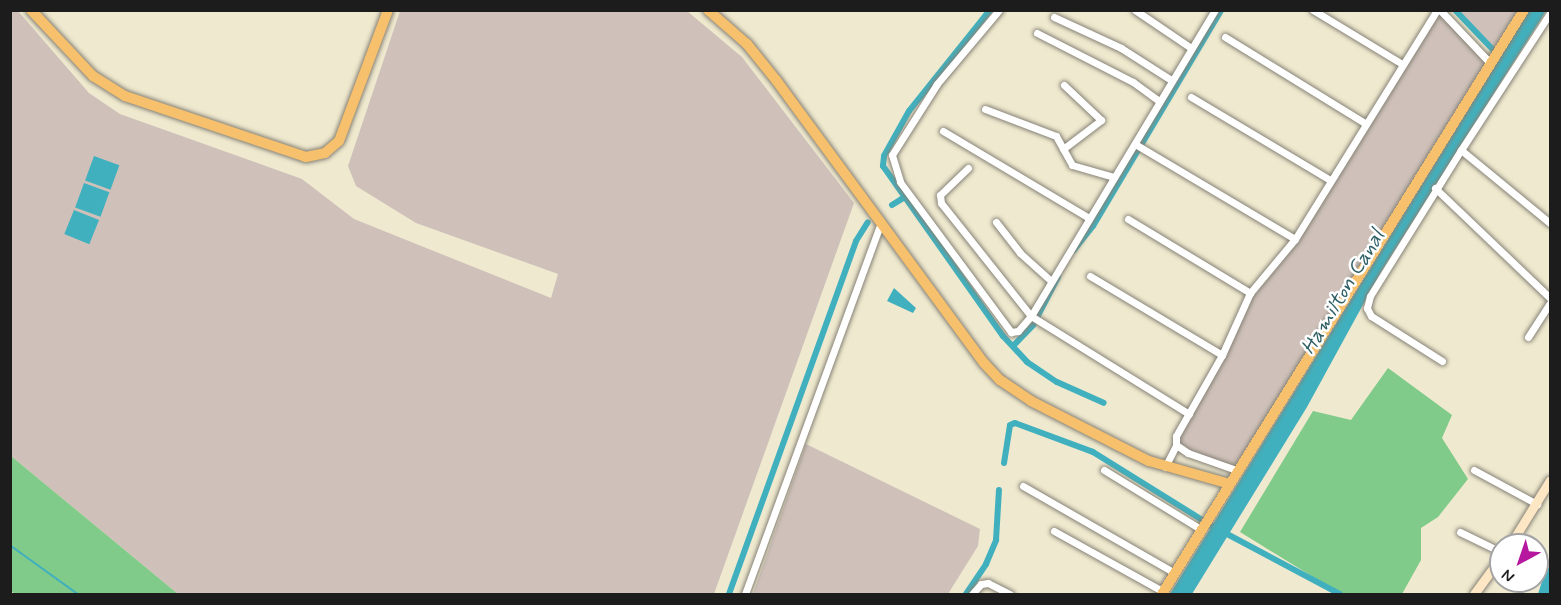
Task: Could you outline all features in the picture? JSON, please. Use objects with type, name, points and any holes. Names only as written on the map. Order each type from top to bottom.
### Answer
[{"type":"main road","points":[[31,10],[93,76],[125,96],[306,157],[325,153],[339,141],[388,10]]},
{"type":"main road","points":[[708,10],[747,44],[882,219],[984,363],[1000,380],[1031,401],[1165,467],[1230,484]]},
{"type":"main road","points":[[1163,593],[1524,10]]},
{"type":"street","points":[[999,10],[937,84],[900,137],[892,155],[893,167],[1011,332],[1018,332],[1034,319],[1050,280],[1114,177],[1138,146],[1159,101],[1213,13],[1204,10]]},
{"type":"street","points":[[1135,10],[1191,48]]},
{"type":"street","points":[[1312,10],[1402,64]]},
{"type":"street","points":[[1165,467],[1176,446],[1176,436],[1222,355],[1250,293],[1295,239],[1365,123],[1438,10],[1492,62]]},
{"type":"street","points":[[1442,361],[1371,316],[1367,308],[1370,296],[1435,188],[1551,13]]},
{"type":"street","points":[[1054,17],[1120,48],[1171,80]]},
{"type":"street","points":[[1037,33],[1100,63],[1159,101]]},
{"type":"street","points":[[1225,37],[1365,123]]},
{"type":"street","points":[[1064,85],[1101,120],[1064,149]]},
{"type":"street","points":[[1191,97],[1330,180]]},
{"type":"street","points":[[985,109],[1056,136],[1072,165],[1114,177]]},
{"type":"street","points":[[943,131],[1089,218]]},
{"type":"street","points":[[1138,146],[1295,239]]},
{"type":"street","points":[[1461,150],[1551,223]]},
{"type":"street","points":[[968,168],[940,195],[941,203],[1034,319],[1188,414]]},
{"type":"street","points":[[1435,188],[1551,298]]},
{"type":"street","points":[[745,594],[882,219]]},
{"type":"street","points":[[1128,219],[1250,293]]},
{"type":"street","points":[[996,222],[1020,253],[1050,280]]},
{"type":"street","points":[[871,250],[880,240],[894,237]]},
{"type":"street","points":[[1090,276],[1222,355]]},
{"type":"street","points":[[1528,337],[1551,303]]},
{"type":"street","points":[[1176,446],[1239,471]]},
{"type":"street","points":[[1104,470],[1205,525]]},
{"type":"street","points":[[1474,470],[1536,504]]},
{"type":"street","points":[[1518,533],[1551,480]]},
{"type":"street","points":[[1023,486],[1175,573]]},
{"type":"street","points":[[1054,531],[1163,593]]},
{"type":"street","points":[[1460,532],[1489,546]]},
{"type":"street","points":[[1473,594],[1489,573]]},
{"type":"street","points":[[972,594],[988,583],[1010,594]]},
{"type":"shaded area","points":[[10,11],[18,11],[89,93],[120,114],[302,179],[354,219],[551,298],[558,274],[416,223],[356,186],[348,166],[400,11],[687,11],[742,57],[854,203],[714,594],[178,594],[11,456]]},
{"type":"shaded area","points":[[1438,11],[1491,62],[1238,470],[1182,448],[1177,436],[1223,356],[1244,304],[1296,240]]},
{"type":"shaded area","points":[[1459,11],[1518,11],[1495,49]]},
{"type":"shaded area","points":[[806,444],[980,529],[978,546],[948,594],[753,594]]},
{"type":"green space","points":[[1388,368],[1452,415],[1442,438],[1468,479],[1438,517],[1421,528],[1421,560],[1402,594],[1341,594],[1240,532],[1313,411],[1351,420]]},
{"type":"green space","points":[[10,456],[178,594],[15,594],[11,591]]},
{"type":"water","points":[[1529,11],[1546,11],[1382,270],[1307,407],[1192,594],[1170,594]]},
{"type":"water","points":[[94,156],[119,165],[110,190],[85,180]]},
{"type":"water","points":[[84,183],[109,192],[100,217],[75,207]]},
{"type":"water","points":[[74,210],[99,220],[89,244],[64,234]]},
{"type":"water","points":[[894,288],[916,308],[913,313],[887,301]]},
{"type":"water","points":[[1550,565],[1550,594],[1538,594],[1549,593]]},
{"type":"waterway","points":[[990,10],[909,111],[884,156],[883,166],[1003,336],[1027,362],[1057,382],[1104,403]]},
{"type":"waterway","points":[[1074,250],[1093,226],[1221,10]]},
{"type":"waterway","points":[[1455,10],[1499,56]]},
{"type":"waterway","points":[[892,205],[903,198]]},
{"type":"waterway","points":[[729,594],[856,241],[868,222]]},
{"type":"waterway","points":[[1013,346],[1033,325],[1058,277]]},
{"type":"waterway","points":[[1004,463],[1010,425],[1015,423],[1093,452],[1212,526],[1340,594]]},
{"type":"waterway","points":[[966,594],[986,564],[996,540],[999,490]]},
{"type":"waterway","points":[[10,545],[78,594]]},
{"type":"water label","name":"Hamilton Canal","points":[[1343,292]]}]
